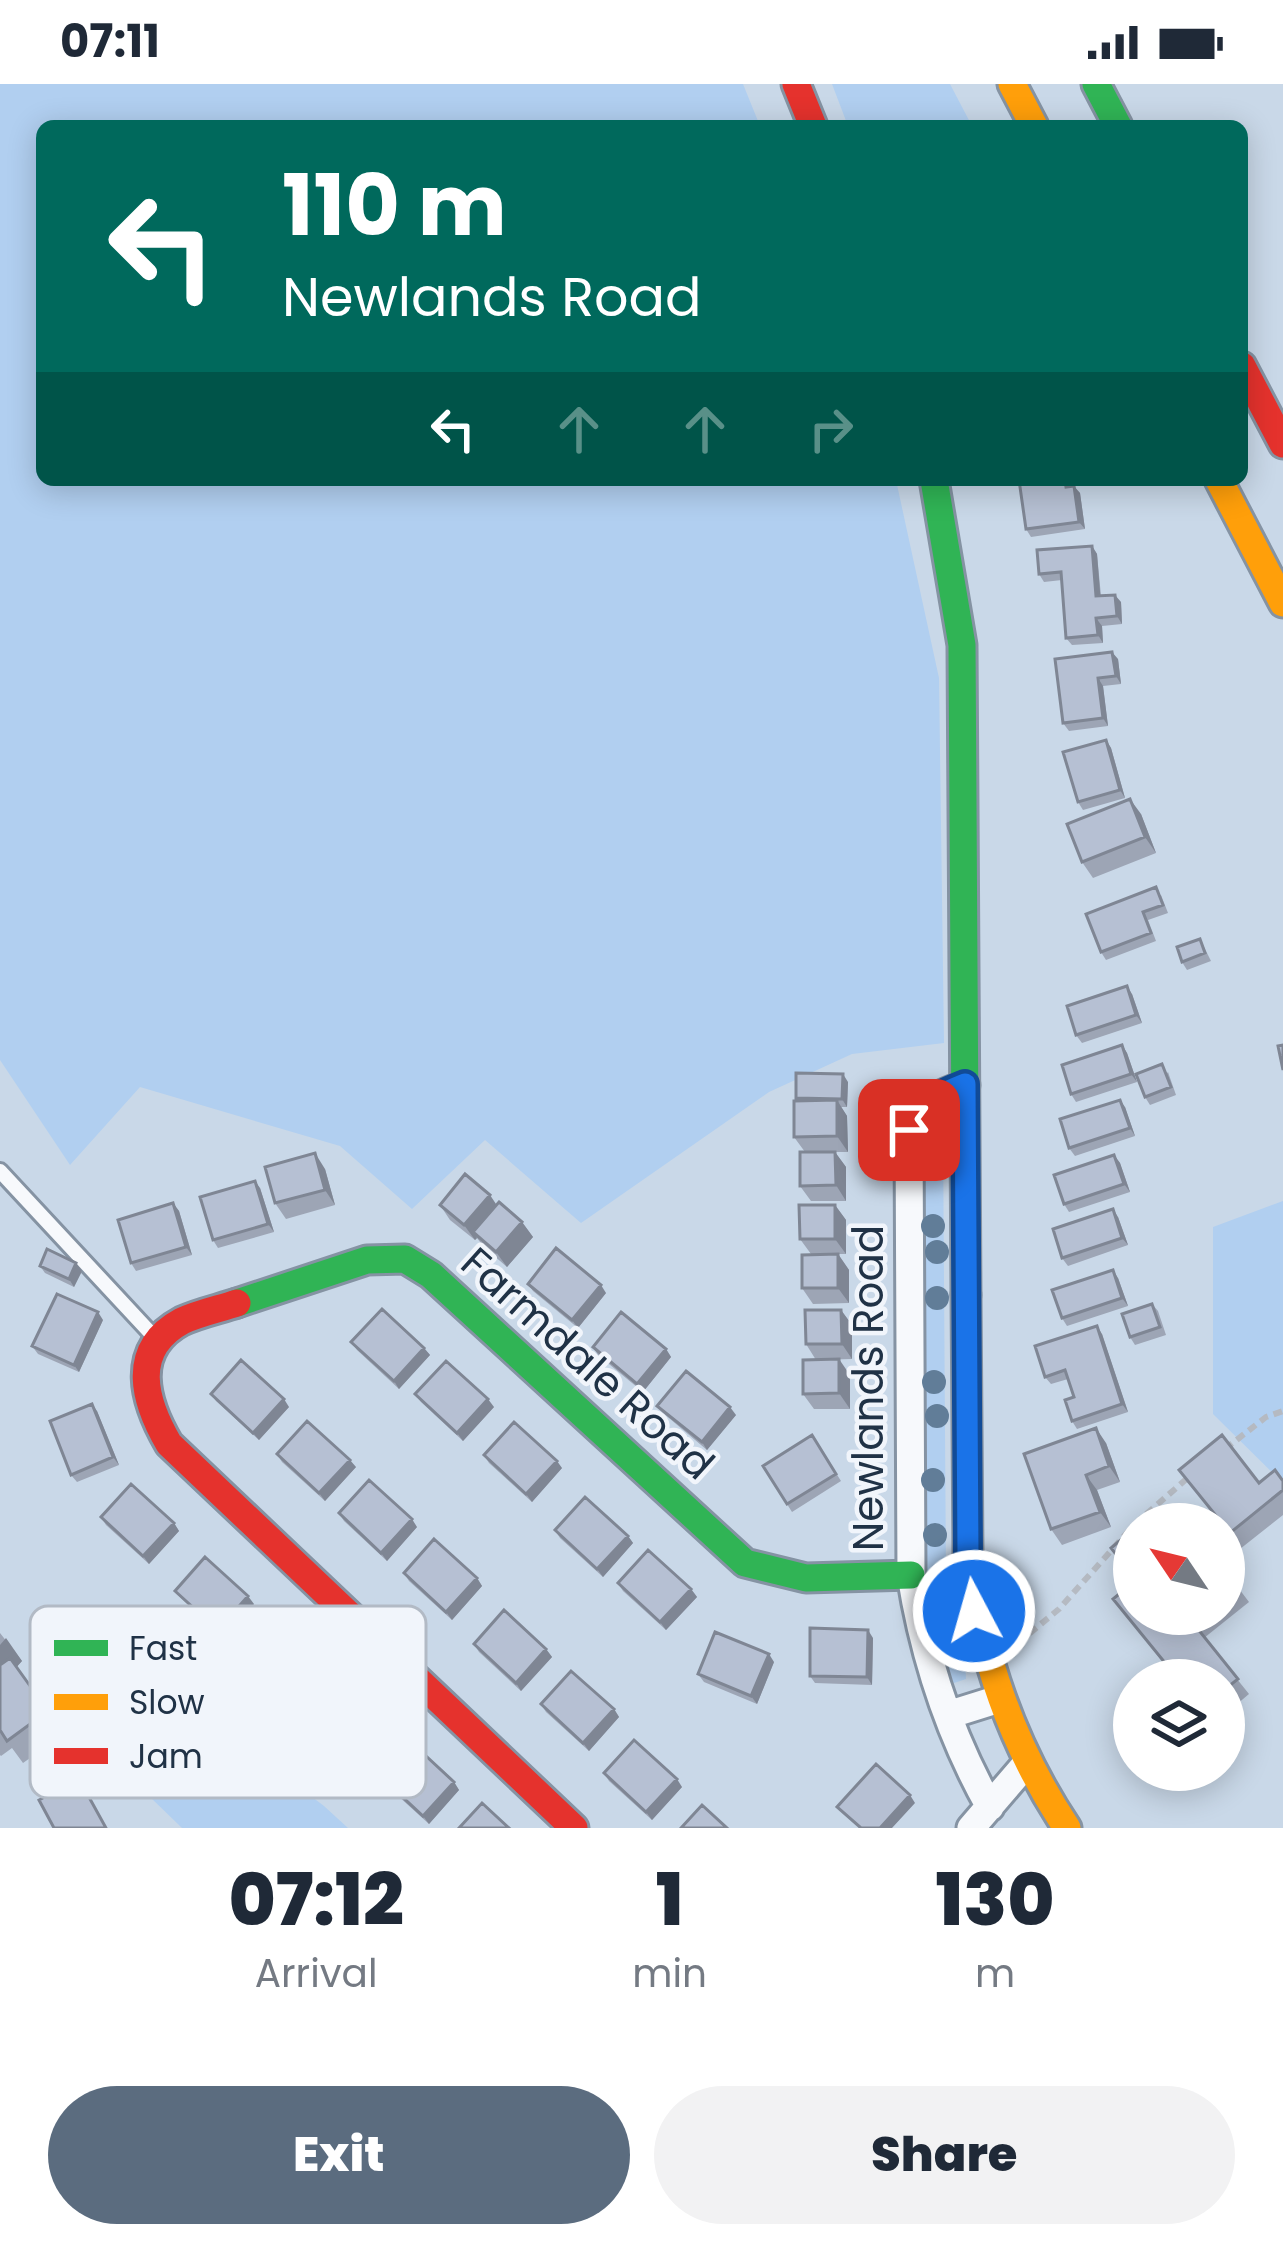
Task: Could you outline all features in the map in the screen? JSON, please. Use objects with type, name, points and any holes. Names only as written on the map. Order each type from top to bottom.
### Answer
[{"type":"main road","points":[[796,84],[811,120]]},
{"type":"main road","points":[[1012,84],[1031,120]]},
{"type":"main road","points":[[1096,84],[1115,120]]},
{"type":"main road","points":[[1248,377],[1283,444]]},
{"type":"main road","points":[[935,486],[962,645],[968,1557],[988,1669],[1026,1764],[1067,1828]]},
{"type":"main road","points":[[1222,486],[1283,602]]},
{"type":"main road","name":"Farmdale Road","points":[[158,1341],[180,1322],[275,1289],[367,1260],[405,1259],[431,1275],[745,1563],[775,1576],[809,1579],[911,1575]]},
{"type":"main road","points":[[158,1341],[144,1370],[147,1409],[170,1444],[340,1606]]},
{"type":"main road","points":[[426,1687],[574,1828]]},
{"type":"street","name":"Newlands Road","points":[[965,1084],[932,1098],[916,1112],[909,1130],[911,1575],[922,1645],[981,1818]]},
{"type":"street","points":[[948,1715],[999,1699]]},
{"type":"street","points":[[981,1818],[1026,1764]]},
{"type":"lane","points":[[0,1171],[158,1341]]},
{"type":"path","points":[[1214,1457],[1266,1417],[1283,1411]]},
{"type":"path","points":[[1159,1503],[1197,1471]]},
{"type":"path","points":[[988,1669],[1059,1610],[1113,1548]]},
{"type":"shaded area","points":[[0,84],[743,84],[758,120],[36,120],[36,486],[897,486],[939,678],[944,1043],[852,1054],[769,1092],[581,1223],[485,1140],[412,1209],[340,1146],[140,1087],[70,1165],[0,1060]]},
{"type":"shaded area","points":[[832,84],[950,84],[969,120],[846,120]]},
{"type":"shaded area","points":[[943,1131],[946,1578],[965,1655],[966,1679],[954,1683],[944,1674],[923,1575],[920,1148],[924,1137]]},
{"type":"shaded area","points":[[1283,1201],[1283,1483],[1213,1414],[1213,1227]]},
{"type":"shaded area","points":[[151,1798],[313,1798],[348,1828],[182,1828]]},
{"type":"building","points":[[1020,486],[1074,486],[1079,522],[1026,529]]},
{"type":"building","points":[[1092,546],[1096,596],[1115,595],[1117,616],[1096,618],[1098,635],[1066,638],[1061,572],[1039,574],[1037,550]]},
{"type":"building","points":[[1112,652],[1116,676],[1098,678],[1103,718],[1063,723],[1055,659]]},
{"type":"building","points":[[1106,740],[1120,790],[1078,802],[1063,752]]},
{"type":"building","points":[[1130,799],[1145,837],[1082,862],[1067,824]]},
{"type":"building","points":[[1156,887],[1163,905],[1143,912],[1151,933],[1101,952],[1086,914]]},
{"type":"building","points":[[1200,939],[1205,953],[1182,962],[1177,947]]},
{"type":"building","points":[[1127,986],[1136,1015],[1076,1035],[1067,1006]]},
{"type":"building","points":[[1122,1045],[1131,1074],[1071,1094],[1062,1065]]},
{"type":"building","points":[[1162,1064],[1171,1087],[1145,1097],[1136,1074]]},
{"type":"building","points":[[796,1073],[843,1074],[842,1099],[796,1098]]},
{"type":"building","points":[[837,1100],[837,1136],[794,1137],[794,1101]]},
{"type":"building","points":[[1120,1100],[1130,1128],[1069,1148],[1060,1119]]},
{"type":"building","points":[[800,1152],[835,1152],[836,1185],[800,1186]]},
{"type":"building","points":[[315,1153],[325,1190],[275,1203],[265,1167]]},
{"type":"building","points":[[1114,1155],[1124,1184],[1064,1204],[1054,1175]]},
{"type":"building","points":[[465,1174],[490,1195],[464,1225],[440,1205]]},
{"type":"building","points":[[255,1181],[268,1224],[213,1240],[200,1197]]},
{"type":"building","points":[[499,1202],[522,1222],[496,1252],[473,1232]]},
{"type":"building","points":[[173,1203],[186,1247],[131,1263],[118,1220]]},
{"type":"building","points":[[799,1205],[835,1205],[835,1239],[800,1239]]},
{"type":"building","points":[[1113,1209],[1122,1238],[1062,1258],[1053,1229]]},
{"type":"building","points":[[556,1248],[601,1285],[572,1320],[528,1284]]},
{"type":"building","points":[[47,1249],[76,1263],[69,1279],[40,1266]]},
{"type":"building","points":[[838,1254],[838,1288],[802,1288],[802,1255]]},
{"type":"building","points":[[1113,1270],[1122,1298],[1062,1318],[1052,1290]]},
{"type":"building","points":[[57,1294],[98,1312],[74,1365],[32,1346]]},
{"type":"building","points":[[1152,1304],[1160,1327],[1130,1337],[1122,1314]]},
{"type":"building","points":[[382,1309],[424,1348],[394,1381],[351,1342]]},
{"type":"building","points":[[805,1310],[841,1310],[842,1344],[806,1344]]},
{"type":"building","points":[[621,1312],[666,1349],[637,1384],[593,1347]]},
{"type":"building","points":[[1097,1326],[1122,1404],[1072,1421],[1065,1400],[1074,1397],[1065,1370],[1045,1377],[1035,1346]]},
{"type":"building","points":[[839,1359],[839,1393],[803,1394],[803,1360]]},
{"type":"building","points":[[241,1360],[284,1399],[253,1433],[211,1394]]},
{"type":"building","points":[[446,1361],[488,1399],[457,1433],[415,1394]]},
{"type":"building","points":[[686,1371],[730,1407],[702,1442],[657,1406]]},
{"type":"building","points":[[92,1404],[113,1457],[71,1475],[50,1421]]},
{"type":"building","points":[[307,1421],[350,1460],[319,1493],[277,1454]]},
{"type":"building","points":[[514,1422],[557,1461],[526,1494],[484,1455]]},
{"type":"building","points":[[1096,1428],[1109,1466],[1086,1475],[1100,1512],[1051,1529],[1024,1454]]},
{"type":"building","points":[[812,1435],[836,1474],[787,1504],[763,1466]]},
{"type":"building","points":[[1222,1435],[1259,1483],[1275,1470],[1283,1490],[1245,1521],[1245,1503],[1206,1503],[1179,1470]]},
{"type":"building","points":[[369,1480],[412,1519],[381,1553],[339,1513]]},
{"type":"building","points":[[131,1484],[174,1523],[143,1556],[101,1517]]},
{"type":"building","points":[[585,1497],[628,1536],[597,1569],[555,1530]]},
{"type":"building","points":[[434,1539],[477,1578],[446,1612],[404,1573]]},
{"type":"building","points":[[648,1550],[691,1589],[660,1622],[618,1583]]},
{"type":"building","points":[[205,1557],[248,1596],[239,1606],[192,1606],[175,1591]]},
{"type":"building","points":[[504,1610],[546,1649],[516,1683],[474,1644]]},
{"type":"building","points":[[810,1628],[868,1630],[867,1677],[810,1676]]},
{"type":"building","points":[[715,1632],[769,1654],[751,1696],[698,1674]]},
{"type":"building","points":[[1142,1635],[1203,1635],[1222,1659],[1162,1659]]},
{"type":"building","points":[[10,1658],[30,1686],[30,1724],[7,1741],[0,1730],[0,1665]]},
{"type":"building","points":[[571,1671],[614,1709],[583,1743],[541,1704]]},
{"type":"building","points":[[634,1740],[677,1779],[646,1812],[604,1773]]},
{"type":"building","points":[[426,1756],[454,1782],[423,1816],[404,1798],[426,1798]]},
{"type":"building","points":[[876,1764],[910,1795],[880,1828],[861,1828],[837,1807]]},
{"type":"building","points":[[89,1798],[106,1828],[54,1828],[39,1800]]},
{"type":"building","points":[[482,1803],[509,1828],[459,1828]]},
{"type":"building","points":[[702,1805],[727,1828],[681,1828]]},
{"type":"traffic: fast","points":[[1096,84],[1115,120]]},
{"type":"traffic: fast","points":[[935,486],[962,645],[966,1295]]},
{"type":"traffic: fast","points":[[237,1303],[367,1260],[405,1259],[431,1275],[745,1563],[806,1578],[911,1575]]},
{"type":"traffic: slow","points":[[1012,84],[1031,120]]},
{"type":"traffic: slow","points":[[1222,486],[1283,603]]},
{"type":"traffic: slow","points":[[966,1295],[968,1557],[974,1594],[991,1664],[1015,1731],[1067,1828]]},
{"type":"traffic: jam","points":[[796,84],[811,120]]},
{"type":"traffic: jam","points":[[1248,377],[1283,444]]},
{"type":"traffic: jam","points":[[237,1303],[182,1321],[154,1347],[146,1378],[153,1412],[169,1444],[340,1606]]},
{"type":"traffic: jam","points":[[426,1688],[574,1828]]},
{"type":"route","points":[[909,1130],[916,1112],[932,1098],[965,1084],[968,1557],[974,1611]]}]
